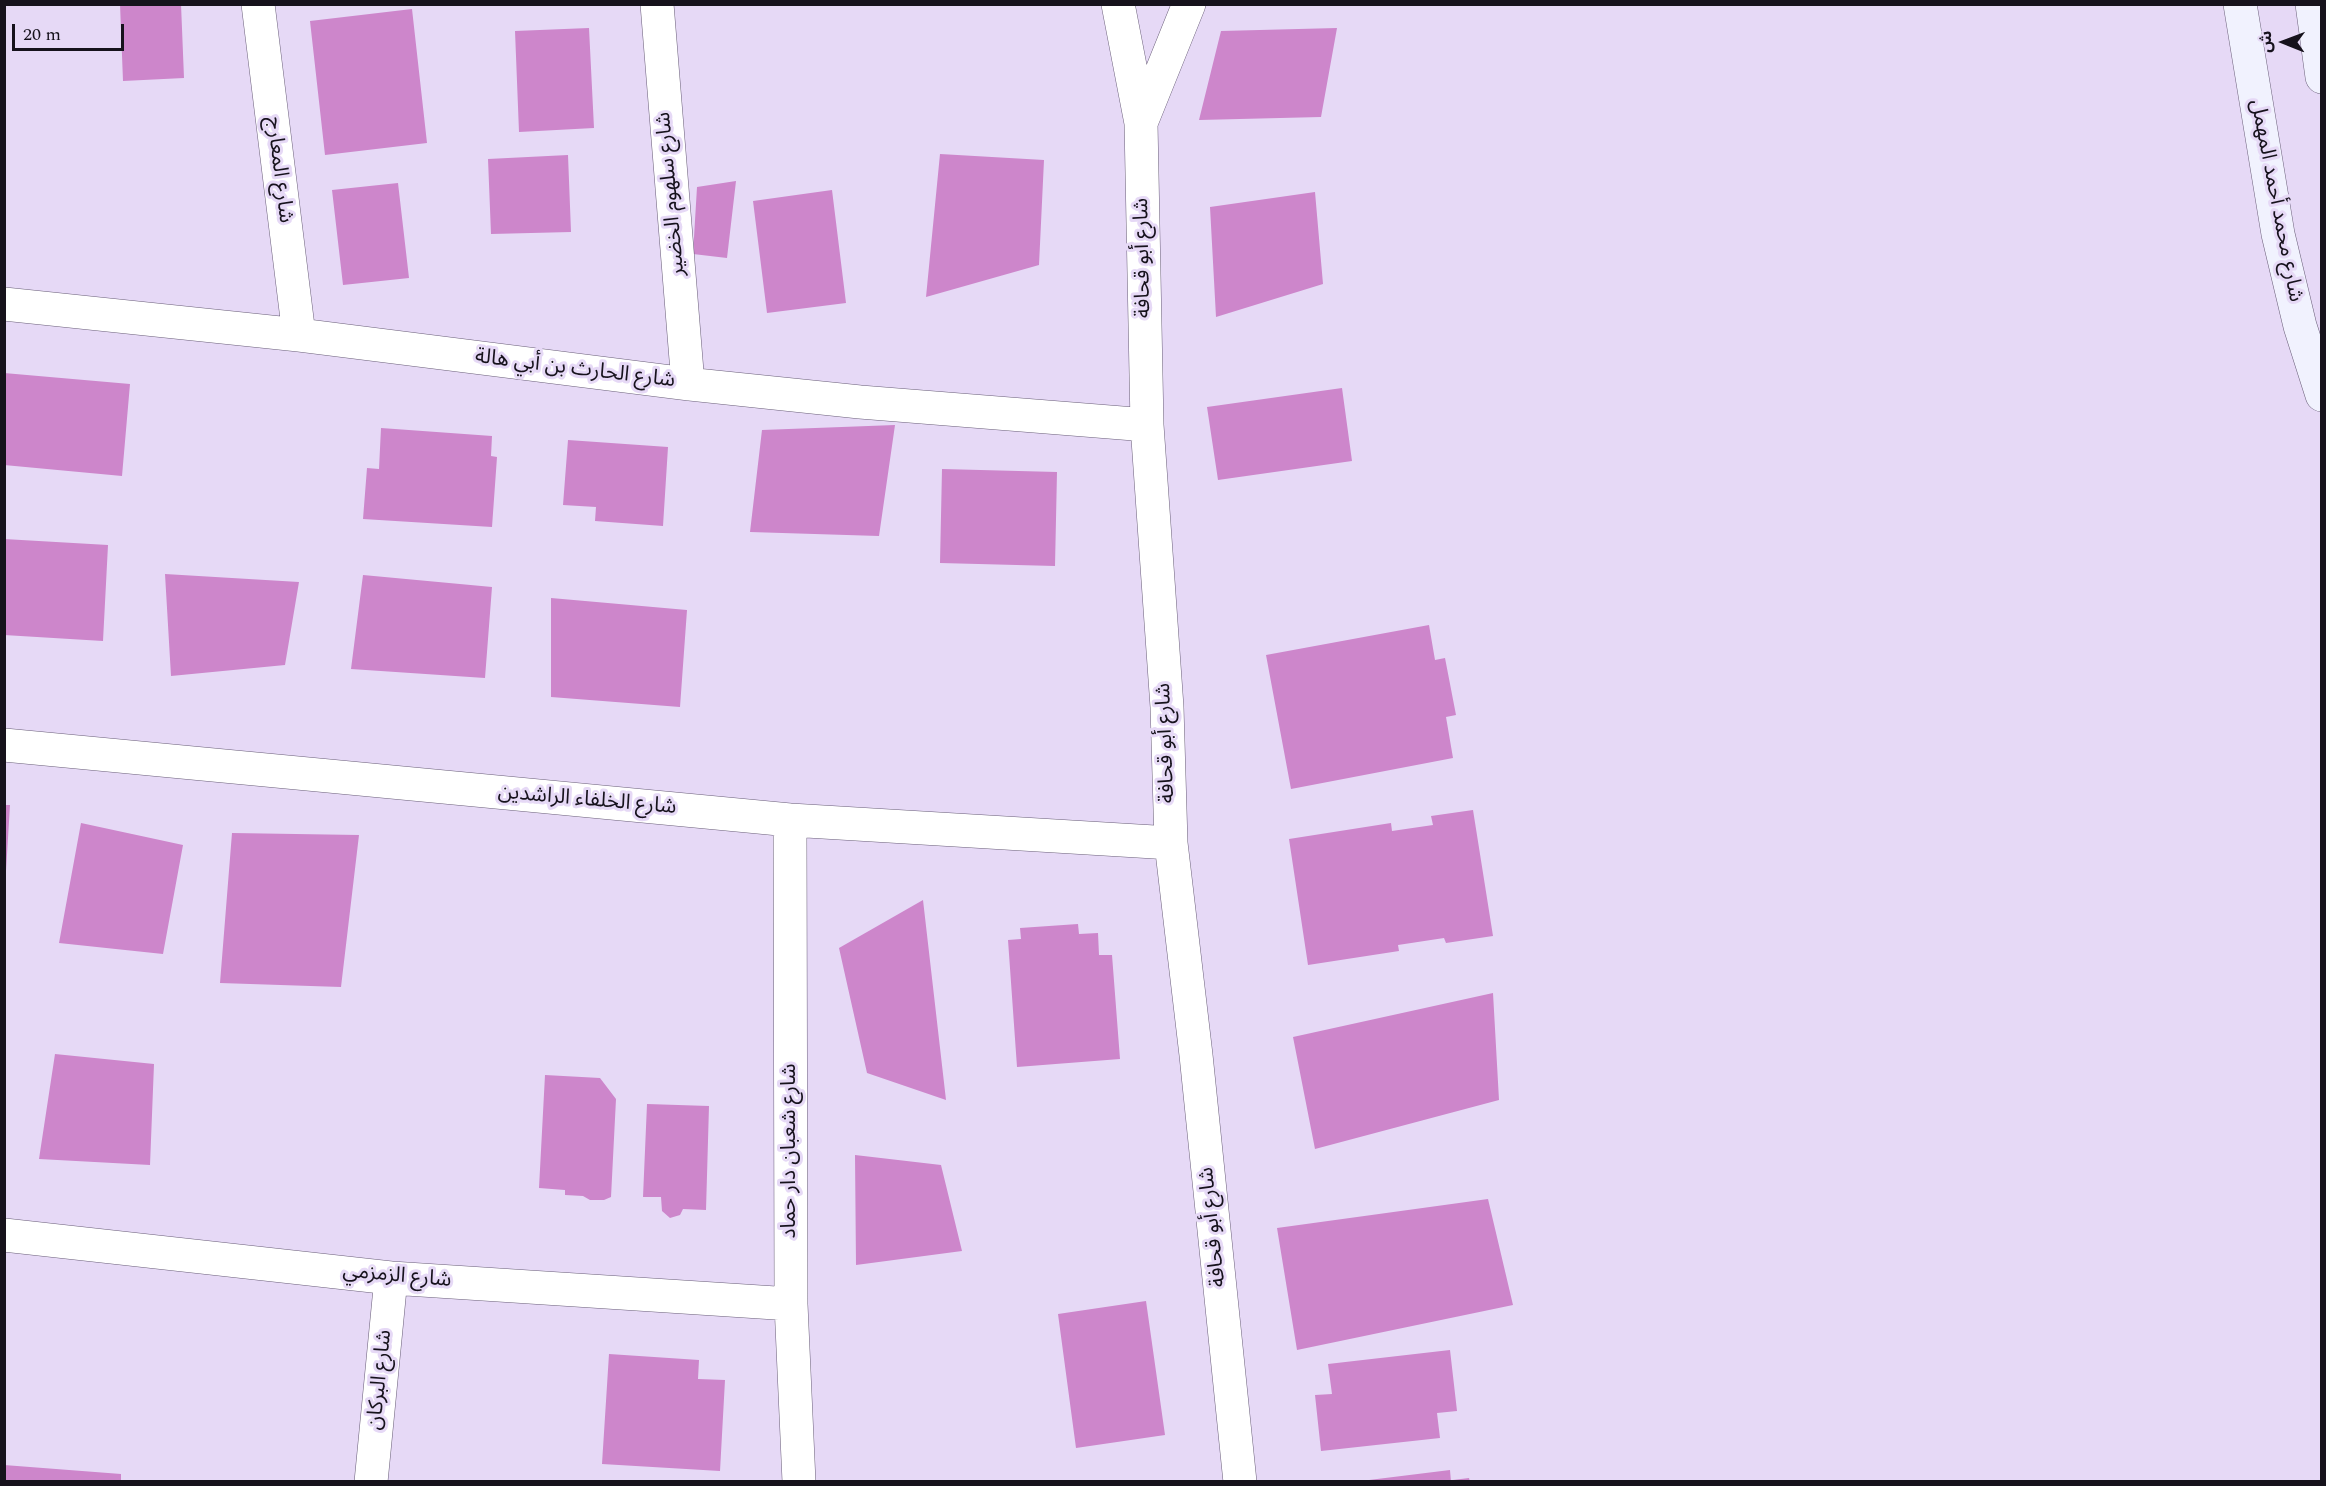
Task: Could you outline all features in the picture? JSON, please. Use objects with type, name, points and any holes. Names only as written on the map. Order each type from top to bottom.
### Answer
[{"type":"main road","name":"شارع محمد أحمد المهمل","points":[[2240,4],[2278,234],[2300,326],[2322,395]]},
{"type":"main road","points":[[2312,4],[2322,76]]},
{"type":"street","name":"شارع المعارج","points":[[258,4],[299,335]]},
{"type":"street","name":"شارع سلهوم الخضير","points":[[657,4],[688,384]]},
{"type":"street","name":"شارع أبو قحافة","points":[[1118,4],[1141,123],[1147,425],[1167,707],[1171,843],[1196,1055],[1240,1482]]},
{"type":"street","points":[[1141,123],[1189,4]]},
{"type":"street","name":"شارع الحارث بن أبي هالة","points":[[4,304],[299,335],[688,384],[860,402],[1147,425]]},
{"type":"street","name":"شارع الخلفاء الراشدين","points":[[4,745],[790,820],[1171,843]]},
{"type":"street","name":"شارع شعبان دار حماد","points":[[790,820],[791,1304],[799,1482]]},
{"type":"street","name":"شارع الزمزمي","points":[[4,1235],[391,1278],[791,1304]]},
{"type":"street","name":"شارع البركان","points":[[370,1482],[391,1278]]},
{"type":"building","points":[[120,4],[181,4],[184,78],[123,81]]},
{"type":"building","points":[[412,9],[427,143],[325,155],[310,21]]},
{"type":"building","points":[[589,28],[594,128],[519,132],[515,31]]},
{"type":"building","points":[[1337,28],[1321,117],[1199,120],[1221,31]]},
{"type":"building","points":[[940,154],[1044,160],[1039,265],[926,297]]},
{"type":"building","points":[[568,155],[571,232],[491,234],[488,159]]},
{"type":"building","points":[[736,181],[727,258],[693,254],[697,187]]},
{"type":"building","points":[[398,183],[409,278],[343,285],[332,190]]},
{"type":"building","points":[[832,190],[846,303],[767,313],[753,201]]},
{"type":"building","points":[[1315,192],[1323,284],[1216,317],[1210,207]]},
{"type":"building","points":[[4,373],[130,384],[122,476],[4,465]]},
{"type":"building","points":[[1342,388],[1352,461],[1218,480],[1207,407]]},
{"type":"building","points":[[895,425],[879,536],[750,532],[762,430]]},
{"type":"building","points":[[381,428],[492,436],[491,456],[497,457],[492,527],[363,519],[367,468],[379,469]]},
{"type":"building","points":[[568,440],[668,447],[663,526],[595,521],[596,507],[563,505]]},
{"type":"building","points":[[942,469],[1057,472],[1055,566],[940,563]]},
{"type":"building","points":[[4,539],[108,545],[103,641],[4,635]]},
{"type":"building","points":[[165,574],[299,582],[285,665],[171,676]]},
{"type":"building","points":[[363,575],[492,587],[485,678],[351,669]]},
{"type":"building","points":[[551,598],[687,610],[680,707],[551,697]]},
{"type":"building","points":[[1429,625],[1435,660],[1445,658],[1456,715],[1446,717],[1453,758],[1291,789],[1266,655]]},
{"type":"building","points":[[4,805],[10,805],[6,871],[4,871]]},
{"type":"building","points":[[1473,810],[1493,936],[1446,943],[1444,938],[1398,945],[1399,951],[1308,965],[1289,839],[1391,823],[1392,831],[1433,825],[1431,816]]},
{"type":"building","points":[[81,823],[183,845],[163,954],[59,943]]},
{"type":"building","points":[[232,833],[359,835],[341,987],[220,983]]},
{"type":"building","points":[[923,900],[946,1100],[867,1073],[839,948]]},
{"type":"building","points":[[1078,924],[1079,934],[1098,933],[1099,955],[1112,955],[1120,1059],[1017,1067],[1008,940],[1021,939],[1020,928]]},
{"type":"building","points":[[1493,993],[1499,1100],[1315,1149],[1293,1037]]},
{"type":"building","points":[[55,1054],[154,1064],[150,1165],[39,1159]]},
{"type":"building","points":[[545,1075],[600,1078],[616,1099],[611,1197],[604,1200],[590,1200],[583,1196],[565,1195],[565,1190],[539,1188]]},
{"type":"building","points":[[647,1104],[709,1106],[706,1210],[683,1209],[680,1215],[670,1218],[662,1211],[661,1197],[643,1197]]},
{"type":"building","points":[[855,1155],[941,1165],[962,1251],[856,1265]]},
{"type":"building","points":[[1488,1199],[1513,1305],[1297,1350],[1277,1228]]},
{"type":"building","points":[[1146,1301],[1165,1435],[1076,1448],[1058,1314]]},
{"type":"building","points":[[1450,1350],[1457,1411],[1437,1413],[1440,1438],[1321,1451],[1315,1395],[1332,1394],[1328,1364]]},
{"type":"building","points":[[609,1354],[699,1360],[698,1379],[725,1380],[720,1471],[602,1464]]},
{"type":"building","points":[[4,1465],[121,1474],[121,1482],[4,1482]]},
{"type":"building","points":[[1450,1470],[1451,1482],[1369,1482],[1369,1480]]},
{"type":"building","points":[[1469,1478],[1470,1482],[1453,1482],[1453,1480]]}]
